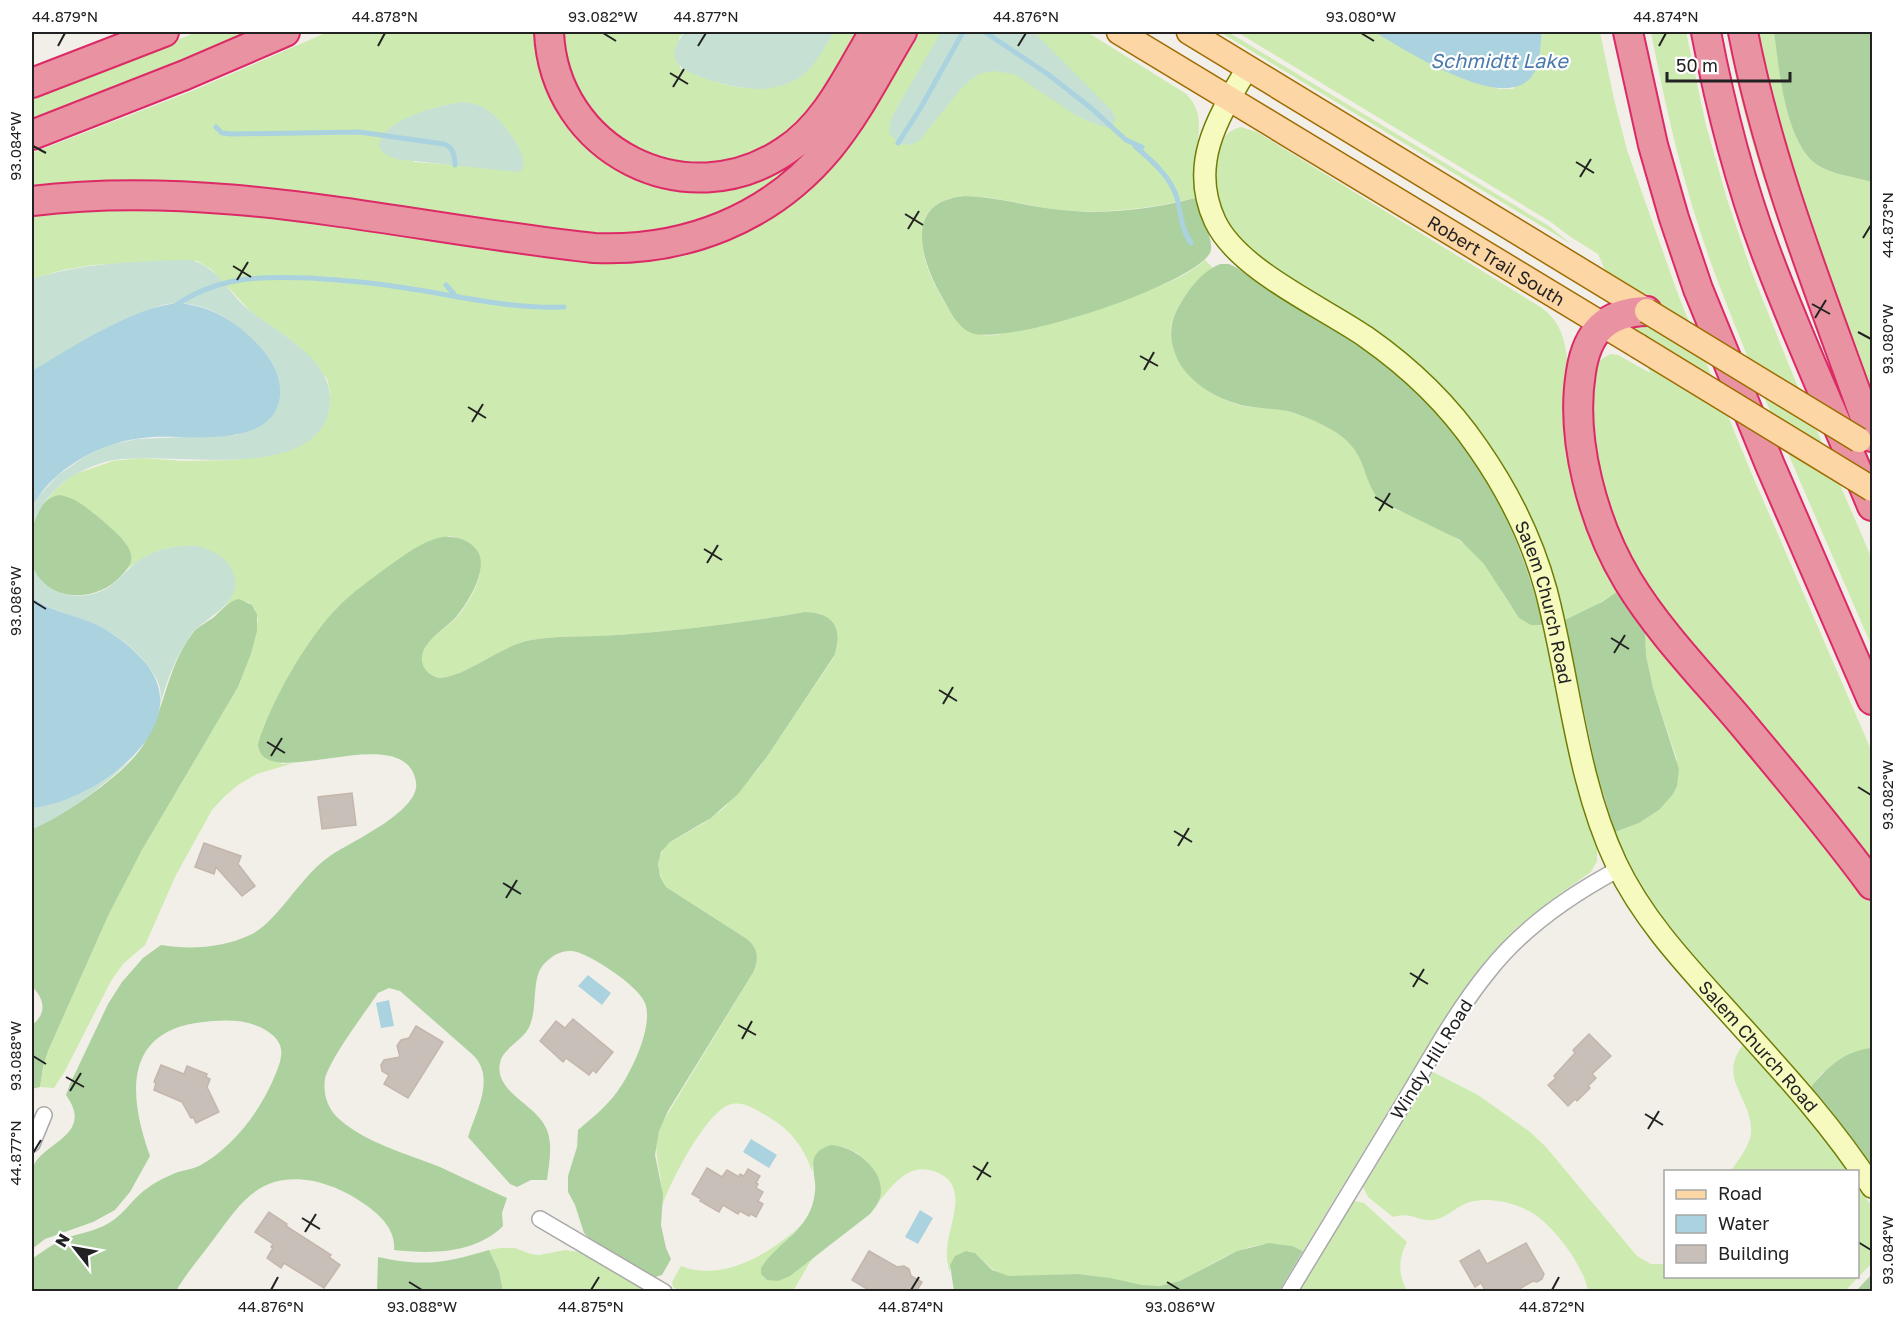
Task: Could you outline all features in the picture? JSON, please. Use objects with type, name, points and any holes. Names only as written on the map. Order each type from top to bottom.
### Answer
[{"type":"highway","points":[[32,83],[164,32]]},
{"type":"highway","points":[[32,135],[136,95],[285,32]]},
{"type":"highway","points":[[549,32],[553,59],[563,92],[580,118],[602,142],[628,160],[646,168],[679,176],[708,178],[729,176],[757,167],[798,142],[826,110],[874,32]]},
{"type":"highway","points":[[32,201],[132,194],[195,196],[301,207],[594,248],[628,249],[672,243],[706,234],[742,219],[779,195],[809,170],[841,133],[902,32]]},
{"type":"highway","points":[[1627,32],[1663,181],[1698,289],[1770,465],[1872,700]]},
{"type":"highway","points":[[1706,32],[1725,120],[1760,237],[1872,506]]},
{"type":"highway","points":[[1743,32],[1753,84],[1778,170],[1872,437]]},
{"type":"highway","points":[[1622,310],[1591,338],[1582,363],[1580,414],[1582,447],[1590,489],[1613,552],[1629,583],[1668,636],[1793,784],[1872,885]]},
{"type":"main road","name":"Robert Trail South","points":[[1119,32],[1230,98],[1872,448]]},
{"type":"main road","name":"Robert Trail South","points":[[1189,32],[1248,67],[1622,310],[1638,346],[1872,489]]},
{"type":"street","name":"Salem Church Road","points":[[1248,67],[1211,134],[1206,156],[1205,175],[1209,207],[1224,237],[1240,255],[1254,266],[1364,336],[1422,382],[1470,437],[1496,474],[1531,544],[1545,589],[1590,790],[1604,836],[1619,869],[1638,902],[1672,948],[1814,1108],[1872,1187]]},
{"type":"street","name":"Windy Hill Road","points":[[1289,1292],[1457,1015],[1489,970],[1520,937],[1552,910],[1619,869]]},
{"type":"street","points":[[32,1144],[44,1116]]},
{"type":"street","points":[[540,1219],[664,1292]]},
{"type":"green space","points":[[197,32],[251,32],[32,120],[32,98]]},
{"type":"green space","points":[[328,32],[540,32],[542,54],[637,174],[787,161],[816,150],[726,217],[642,239],[32,192],[32,153],[192,91]],"holes":[[[462,102],[478,105],[496,117],[455,165],[414,162],[390,129],[424,111]]]},
{"type":"green space","points":[[560,32],[685,32],[679,38],[680,68],[723,84],[742,88],[798,78],[811,67],[834,32],[861,32],[828,88],[786,138],[734,164],[680,166],[617,141],[573,88]]},
{"type":"green space","points":[[685,32],[834,32],[814,64],[803,75],[784,85],[762,89],[720,83],[697,76],[682,68],[677,63],[675,50]]},
{"type":"green space","points":[[919,32],[1087,32],[1185,93],[1197,110],[1199,120],[1194,173],[1195,198],[1141,208],[1105,211],[1069,211],[967,196],[948,199],[934,207],[925,219],[922,236],[928,270],[948,307],[964,326],[987,336],[1046,324],[1092,311],[1155,288],[1181,276],[1205,260],[1213,268],[1188,292],[1178,307],[1171,326],[1171,337],[1181,363],[1196,382],[1227,401],[1250,407],[1291,412],[1318,422],[1335,432],[1356,451],[1373,489],[1384,502],[1442,530],[1468,547],[1484,563],[1516,612],[1524,620],[1543,625],[1574,775],[1597,849],[1597,861],[1591,872],[1514,930],[1471,979],[1444,1019],[1303,1251],[1276,1244],[1250,1247],[1180,1281],[1156,1286],[1077,1274],[1013,1277],[999,1273],[977,1255],[968,1251],[952,1261],[950,1273],[947,1253],[954,1215],[955,1193],[951,1183],[943,1175],[929,1170],[913,1171],[893,1185],[877,1204],[880,1188],[876,1173],[866,1160],[853,1151],[839,1146],[826,1147],[816,1156],[812,1172],[801,1148],[791,1134],[757,1110],[737,1103],[722,1109],[700,1134],[670,1186],[660,1213],[662,1193],[656,1151],[661,1125],[754,971],[756,958],[753,946],[747,939],[666,887],[658,870],[659,858],[665,846],[670,842],[704,823],[724,808],[759,768],[834,657],[833,622],[820,614],[805,612],[665,631],[542,638],[519,643],[461,672],[439,678],[424,668],[421,655],[430,641],[456,618],[464,607],[472,595],[480,570],[480,559],[475,549],[465,541],[449,536],[362,586],[335,610],[309,643],[281,764],[294,763],[257,774],[238,785],[212,810],[176,875],[145,945],[123,964],[111,981],[54,1088],[40,1087],[48,1051],[108,916],[142,850],[238,687],[251,654],[258,620],[255,609],[248,602],[229,603],[224,608],[232,594],[234,581],[232,570],[216,554],[190,547],[168,548],[149,555],[126,570],[129,567],[126,543],[93,513],[48,499],[42,505],[57,488],[75,474],[113,461],[141,458],[185,461],[229,460],[259,457],[298,447],[329,411],[330,393],[327,379],[306,354],[287,337],[251,312],[211,269],[197,261],[93,265],[63,270],[32,279],[32,211],[167,205],[644,258],[846,149]]},
{"type":"green space","points":[[941,32],[1034,32],[1111,110],[1115,117],[1114,124],[1108,128],[1092,123],[1074,114],[1014,74],[993,71],[979,74],[964,85],[919,141],[909,145],[898,143],[889,133],[890,122]]},
{"type":"green space","points":[[1220,32],[1228,32],[1549,226],[1571,244]]},
{"type":"green space","points":[[1237,32],[1374,32],[1466,80],[1500,89],[1513,89],[1539,59],[1542,32],[1600,32],[1627,150],[1679,297],[1751,472],[1872,752],[1872,874],[1673,632],[1612,531],[1589,414],[1595,366],[1611,354],[1618,355],[1650,373],[1598,254],[1551,222]]},
{"type":"green space","points":[[1651,32],[1686,32],[1706,125],[1727,199],[1751,270],[1793,375],[1872,559],[1872,647],[1793,465],[1718,282],[1679,158]]},
{"type":"green space","points":[[1727,32],[1736,32],[1820,331],[1765,184],[1744,109]]},
{"type":"green space","points":[[1750,32],[1774,32],[1791,124],[1798,142],[1808,156],[1825,169],[1872,182],[1872,417],[1784,168]]},
{"type":"green space","points":[[1774,32],[1872,32],[1872,182],[1838,174],[1819,166],[1798,142],[1781,85]]},
{"type":"green space","points":[[462,102],[482,107],[498,119],[517,144],[523,169],[517,172],[396,159],[385,154],[379,147],[381,137],[399,122],[426,110]]},
{"type":"green space","points":[[1241,127],[1257,132],[1542,308],[1554,320],[1564,341],[1621,589],[1587,611],[1565,620],[1552,573],[1516,487],[1492,448],[1465,412],[1434,378],[1398,347],[1259,256],[1236,233],[1225,215],[1219,196],[1217,167],[1222,141],[1231,131]]},
{"type":"green space","points":[[965,196],[990,198],[1050,209],[1095,212],[1146,208],[1195,198],[1211,241],[1210,253],[1196,266],[1170,281],[1096,311],[1018,331],[988,335],[969,332],[953,316],[934,282],[923,250],[922,234],[925,220],[932,209],[945,200]]},
{"type":"green space","points":[[188,260],[199,263],[216,274],[245,306],[293,342],[318,365],[326,379],[330,394],[329,410],[317,434],[294,449],[265,457],[231,460],[129,459],[92,466],[69,478],[50,495],[36,517],[32,530],[32,507],[39,496],[58,475],[86,456],[110,445],[137,439],[236,435],[277,407],[277,386],[253,342],[221,315],[195,305],[181,303],[153,308],[32,371],[32,279],[89,266]]},
{"type":"green space","points":[[1220,264],[1229,264],[1237,268],[1355,343],[1405,382],[1434,411],[1460,441],[1482,474],[1501,509],[1518,545],[1543,625],[1531,625],[1519,618],[1484,564],[1460,540],[1380,501],[1354,450],[1337,433],[1291,412],[1246,406],[1224,399],[1202,387],[1185,371],[1178,361],[1173,346],[1171,332],[1173,319],[1193,285]]},
{"type":"green space","points":[[59,495],[71,498],[87,508],[119,536],[130,550],[131,561],[128,568],[112,584],[100,591],[73,595],[60,593],[39,578],[32,565],[32,534],[37,514],[49,499]]},
{"type":"green space","points":[[442,537],[456,538],[469,543],[480,556],[481,565],[476,584],[466,603],[456,617],[429,642],[423,651],[422,661],[425,670],[439,678],[461,672],[519,643],[542,638],[665,631],[805,612],[830,619],[837,630],[837,646],[834,656],[766,758],[738,794],[711,818],[670,842],[661,852],[658,864],[660,876],[666,887],[747,939],[753,946],[757,957],[754,971],[668,1111],[659,1131],[655,1155],[663,1194],[661,1225],[671,1259],[662,1275],[655,1277],[592,1241],[584,1233],[568,1192],[568,1176],[577,1147],[578,1130],[608,1103],[623,1084],[640,1049],[647,1013],[641,996],[613,971],[580,953],[568,951],[553,956],[540,970],[530,1025],[505,1053],[500,1063],[503,1082],[535,1113],[547,1130],[550,1149],[547,1180],[531,1180],[517,1187],[510,1184],[468,1137],[484,1084],[480,1064],[473,1055],[400,991],[389,988],[378,993],[341,1048],[325,1079],[325,1095],[328,1104],[337,1117],[360,1134],[507,1198],[502,1213],[503,1226],[492,1235],[466,1247],[452,1250],[423,1252],[394,1250],[394,1242],[389,1229],[369,1207],[325,1184],[310,1180],[282,1180],[256,1191],[239,1206],[176,1291],[32,1291],[32,1259],[66,1238],[104,1226],[120,1215],[152,1185],[178,1172],[199,1166],[211,1158],[235,1138],[263,1100],[281,1059],[281,1047],[275,1037],[254,1025],[230,1021],[196,1023],[171,1030],[154,1041],[143,1056],[137,1074],[138,1115],[150,1156],[130,1192],[115,1210],[93,1222],[45,1239],[32,1249],[32,1170],[44,1152],[70,1130],[74,1120],[73,1109],[66,1095],[108,1004],[122,982],[143,958],[161,945],[195,947],[217,945],[250,935],[260,929],[280,910],[319,864],[382,825],[407,804],[415,793],[416,782],[406,764],[387,756],[362,755],[282,763],[265,758],[258,744],[291,671],[327,619],[350,595],[386,568],[420,545]]},
{"type":"green space","points":[[197,546],[208,549],[228,563],[235,580],[235,590],[223,607],[190,636],[172,671],[159,708],[160,691],[155,677],[143,659],[126,644],[100,627],[32,597],[32,565],[37,576],[54,590],[76,596],[87,595],[109,587],[134,564],[156,551]]},
{"type":"green space","points":[[1621,589],[1645,628],[1646,655],[1653,688],[1679,769],[1677,786],[1659,810],[1639,823],[1615,832],[1596,769],[1565,620],[1602,602]]},
{"type":"green space","points":[[239,599],[252,605],[257,614],[257,631],[238,687],[142,850],[108,916],[48,1051],[40,1087],[32,1089],[32,1025],[40,1016],[42,1001],[32,987],[32,829],[92,794],[133,758],[150,734],[183,647],[199,627],[228,604]]},
{"type":"green space","points":[[1645,628],[1872,902],[1872,1048],[1822,1073],[1811,1087],[1664,918],[1637,877],[1615,832],[1639,823],[1659,810],[1677,760],[1653,688],[1646,655]]},
{"type":"green space","points":[[131,760],[72,808],[32,829],[32,808],[58,802],[84,791]]},
{"type":"green space","points":[[1743,1045],[1805,1115],[1847,1170],[1732,1170],[1746,1149],[1751,1134],[1747,1110],[1734,1079],[1733,1069],[1736,1057]]},
{"type":"green space","points":[[1872,1048],[1872,1167],[1811,1087],[1845,1056]]},
{"type":"green space","points":[[1433,1072],[1478,1095],[1529,1131],[1546,1147],[1637,1256],[1651,1264],[1664,1264],[1664,1278],[1858,1278],[1845,1291],[1588,1291],[1580,1270],[1566,1246],[1547,1225],[1529,1211],[1503,1202],[1482,1200],[1469,1202],[1439,1219],[1423,1220],[1405,1215],[1393,1217],[1368,1197],[1363,1187]]},
{"type":"green space","points":[[831,1145],[850,1150],[867,1162],[879,1178],[880,1198],[870,1214],[790,1276],[778,1281],[767,1280],[761,1274],[761,1268],[808,1215],[815,1192],[813,1165],[815,1155]]},
{"type":"green space","points":[[1859,1187],[1872,1207],[1872,1263],[1859,1276]]},
{"type":"green space","points":[[1354,1201],[1364,1203],[1407,1242],[1400,1266],[1407,1291],[1305,1292],[1301,1288]]},
{"type":"green space","points":[[803,1223],[764,1263],[761,1274],[767,1280],[794,1273],[823,1248],[810,1262],[793,1291],[680,1291],[673,1287],[672,1282],[681,1266],[714,1271],[731,1268],[763,1254]]},
{"type":"green space","points":[[1269,1243],[1292,1246],[1303,1251],[1279,1291],[954,1291],[950,1265],[955,1256],[966,1251],[975,1253],[992,1270],[1009,1276],[1079,1274],[1160,1286],[1180,1281],[1237,1251]]},
{"type":"green space","points":[[515,1248],[539,1255],[565,1250],[580,1252],[645,1289],[645,1292],[503,1291],[499,1271],[489,1250]]},
{"type":"green space","points":[[489,1250],[499,1271],[503,1291],[377,1291],[378,1257],[422,1263],[447,1261]]},
{"type":"green space","points":[[1872,1274],[1872,1291],[1856,1291]]},
{"type":"water","name":"Schmidtt Lake","points":[[1374,32],[1542,32],[1539,60],[1532,76],[1518,86],[1499,88],[1477,84],[1454,75]]},
{"type":"water","points":[[178,303],[197,306],[223,317],[254,340],[271,362],[278,378],[280,396],[274,413],[263,424],[247,432],[228,436],[153,437],[108,446],[70,466],[48,484],[32,507],[32,371],[83,340],[122,320],[160,306]]},
{"type":"water","points":[[32,597],[53,609],[97,625],[131,648],[142,659],[158,684],[159,709],[150,734],[133,756],[110,776],[83,792],[56,803],[32,808]]},
{"type":"water","points":[[588,975],[611,993],[602,1005],[578,986]]},
{"type":"water","points":[[389,1000],[394,1026],[381,1028],[376,1003]]},
{"type":"water","points":[[751,1139],[777,1155],[769,1168],[743,1152]]},
{"type":"water","points":[[920,1210],[933,1218],[918,1244],[905,1237]]},
{"type":"building","points":[[352,793],[356,825],[322,829],[318,797]]},
{"type":"building","points":[[204,843],[241,856],[238,864],[255,886],[242,896],[216,867],[214,874],[195,867]]},
{"type":"building","points":[[573,1019],[613,1052],[596,1073],[593,1070],[589,1075],[566,1058],[563,1062],[540,1041],[556,1021],[565,1028]]},
{"type":"building","points":[[416,1026],[443,1042],[408,1098],[384,1084],[389,1075],[382,1071],[381,1065],[384,1060],[400,1057],[397,1046],[401,1040],[409,1038]]},
{"type":"building","points":[[1589,1034],[1611,1056],[1592,1074],[1596,1078],[1588,1086],[1590,1088],[1577,1101],[1575,1099],[1568,1106],[1548,1085],[1575,1053],[1573,1050]]},
{"type":"building","points":[[161,1065],[184,1074],[187,1066],[207,1074],[206,1077],[210,1079],[207,1087],[219,1112],[196,1123],[182,1102],[154,1090],[156,1083],[154,1082]]},
{"type":"building","points":[[707,1168],[722,1177],[727,1170],[739,1177],[740,1174],[744,1176],[748,1169],[760,1176],[756,1188],[763,1192],[758,1201],[763,1204],[756,1217],[740,1211],[738,1214],[723,1205],[719,1212],[692,1194]]},
{"type":"building","points":[[269,1212],[287,1224],[286,1226],[331,1255],[329,1257],[340,1265],[324,1288],[284,1263],[281,1268],[267,1258],[273,1244],[255,1232]]},
{"type":"building","points":[[1526,1243],[1544,1274],[1537,1282],[1533,1281],[1514,1292],[1486,1292],[1481,1283],[1475,1287],[1460,1261],[1479,1250],[1487,1264]]},
{"type":"building","points":[[869,1251],[897,1267],[904,1266],[909,1269],[911,1276],[922,1282],[916,1292],[872,1292],[852,1280]]},
{"type":"waterway","points":[[898,143],[920,109],[963,32]]},
{"type":"waterway","points":[[985,32],[1049,75],[1091,108],[1126,140],[1142,147]]},
{"type":"waterway","points":[[216,127],[222,133],[232,134],[359,132],[444,144],[453,152],[455,165]]},
{"type":"waterway","points":[[1135,146],[1160,169],[1170,183],[1177,198],[1183,227],[1191,243]]},
{"type":"waterway","points":[[172,308],[189,297],[222,284],[274,277],[359,282],[504,304],[564,307]]},
{"type":"waterway","points":[[446,285],[454,294]]}]
